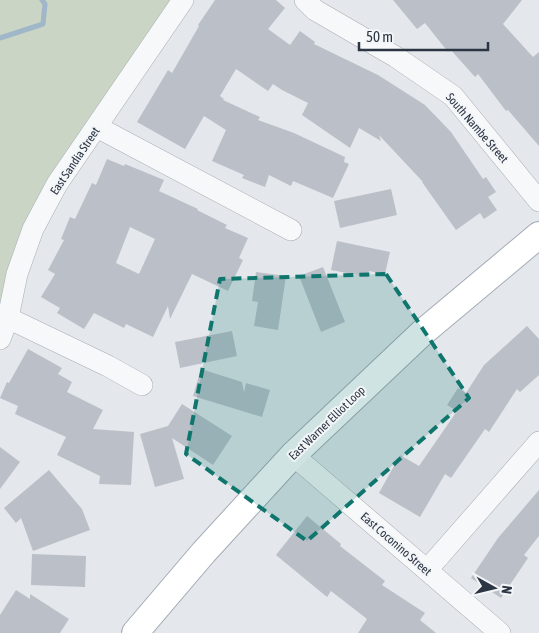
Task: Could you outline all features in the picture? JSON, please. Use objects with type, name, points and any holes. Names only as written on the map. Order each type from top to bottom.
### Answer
[{"type":"main road","name":"East Warner Elliot Loop","points":[[135,633],[204,552],[292,455],[422,333],[539,235]]},
{"type":"street","name":"East Sandia Street","points":[[0,339],[8,318],[17,274],[33,229],[58,184],[183,0]]},
{"type":"street","name":"South Nambe Street","points":[[306,0],[315,10],[396,57],[453,96],[539,202]]},
{"type":"street","points":[[97,127],[291,230]]},
{"type":"street","points":[[8,318],[108,366],[142,385]]},
{"type":"street","points":[[427,570],[539,442]]},
{"type":"street","name":"East Coconino Street","points":[[292,455],[500,633]]},
{"type":"highlighted area","points":[[386,274],[469,398],[307,541],[186,454],[220,279]]},
{"type":"green space","points":[[0,0],[183,0],[57,184],[0,339]]},
{"type":"building","points":[[215,0],[276,0],[285,8],[268,29],[290,45],[300,31],[315,42],[314,44],[378,75],[425,105],[451,132],[483,179],[486,177],[496,192],[488,197],[497,210],[484,219],[480,213],[456,230],[423,182],[379,135],[381,141],[359,128],[350,148],[302,115],[308,103],[273,84],[268,91],[236,69],[220,96],[223,100],[260,117],[258,120],[294,133],[345,157],[344,162],[349,164],[333,198],[293,181],[291,186],[269,175],[265,187],[242,178],[244,175],[212,161],[226,130],[204,116],[185,149],[137,122],[168,70],[172,73],[198,25]]},
{"type":"building","points":[[393,0],[522,0],[503,24],[533,57],[539,52],[539,146],[508,110],[506,111],[478,74],[475,77],[450,49],[448,52],[425,23],[417,29]]},
{"type":"building","points":[[107,159],[124,166],[125,164],[164,180],[159,191],[198,209],[227,225],[225,228],[248,238],[239,258],[243,260],[228,291],[192,274],[170,319],[168,306],[153,337],[126,324],[124,328],[94,313],[84,329],[57,313],[60,308],[41,297],[55,274],[48,270],[64,240],[61,239],[70,217],[75,219],[92,183],[96,185]],"holes":[[[130,227],[155,239],[139,274],[116,263]]]},
{"type":"building","points":[[391,189],[397,215],[340,228],[334,201]]},
{"type":"building","points":[[337,241],[390,252],[385,274],[369,271],[368,277],[331,270]]},
{"type":"building","points":[[323,267],[345,322],[321,332],[299,276]]},
{"type":"building","points":[[256,272],[286,276],[278,330],[254,326],[258,302],[252,301]]},
{"type":"building","points":[[527,326],[539,339],[539,375],[520,392],[517,389],[489,432],[485,429],[451,478],[445,474],[420,517],[379,493],[400,455],[419,466],[457,411],[447,405],[458,388],[466,393],[484,365]]},
{"type":"building","points":[[232,331],[237,356],[180,368],[175,342]]},
{"type":"building","points":[[28,349],[62,368],[58,374],[72,382],[67,392],[103,410],[93,429],[134,432],[131,485],[99,484],[100,476],[57,455],[66,437],[15,414],[18,406],[0,398],[7,382],[9,383]]},
{"type":"building","points":[[201,369],[242,382],[244,392],[246,383],[270,390],[262,417],[193,396]]},
{"type":"building","points":[[182,404],[232,436],[213,465],[172,438],[184,479],[155,487],[140,434],[168,426]]},
{"type":"building","points":[[0,447],[20,462],[0,489]]},
{"type":"building","points":[[49,470],[82,509],[90,530],[33,551],[21,518],[16,523],[4,508]]},
{"type":"building","points":[[539,490],[539,536],[524,555],[528,558],[501,598],[471,578],[498,538]]},
{"type":"building","points":[[307,516],[341,544],[340,546],[385,581],[382,585],[425,613],[420,620],[436,633],[358,633],[367,619],[331,591],[327,597],[276,555]]},
{"type":"building","points":[[32,554],[86,556],[85,587],[31,585]]},
{"type":"building","points":[[16,590],[30,599],[30,594],[69,619],[60,633],[0,633],[0,615]]},
{"type":"waterway","points":[[0,38],[43,24],[45,4],[42,0]]}]
